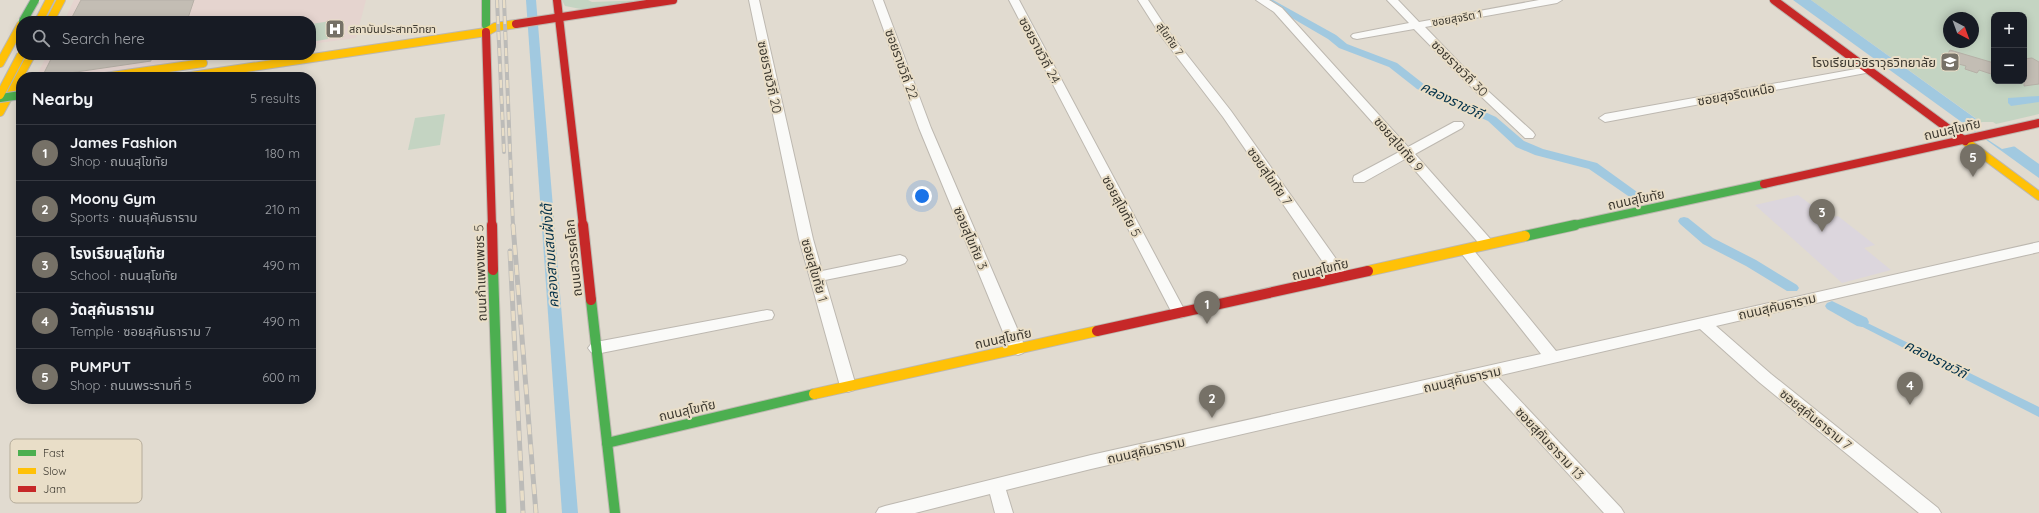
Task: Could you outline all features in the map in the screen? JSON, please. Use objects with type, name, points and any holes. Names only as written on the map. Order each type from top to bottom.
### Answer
[{"type":"main road","points":[[22,16],[28,0]]},
{"type":"main road","points":[[24,16],[35,0]]},
{"type":"main road","points":[[25,16],[40,0]]},
{"type":"main road","points":[[42,16],[50,0]]},
{"type":"main road","points":[[53,16],[61,0]]},
{"type":"main road","name":"ถนนกำแพงเพชร 5","points":[[486,0],[501,513]]},
{"type":"main road","name":"ถนนสวรรคโลก","points":[[557,0],[615,513]]},
{"type":"main road","points":[[316,52],[673,0]]},
{"type":"main road","points":[[1774,0],[2039,196]]},
{"type":"main road","points":[[380,38],[486,27]]},
{"type":"main road","points":[[316,55],[486,27]]},
{"type":"main road","points":[[0,55],[16,29]]},
{"type":"main road","points":[[0,63],[16,30]]},
{"type":"main road","points":[[0,94],[18,60]]},
{"type":"main road","points":[[24,72],[29,60]]},
{"type":"main road","points":[[180,72],[262,60]]},
{"type":"main road","points":[[215,72],[287,60]]},
{"type":"main road","points":[[142,72],[215,62]]},
{"type":"main road","points":[[0,94],[16,90]]},
{"type":"main road","points":[[0,112],[2,102],[16,90]]},
{"type":"main road","points":[[2,102],[16,97]]},
{"type":"main road","points":[[2,102],[16,101]]},
{"type":"main road","name":"ถนนสุโขทัย","points":[[607,443],[848,386],[2039,122]]},
{"type":"street","name":"ซอยราชวิถี 20","points":[[754,0],[787,153]]},
{"type":"street","name":"ซอยราชวิถี 22","points":[[878,0],[925,128]]},
{"type":"street","name":"ซอยราชวิถี 24","points":[[1014,0],[1066,99]]},
{"type":"street","name":"สุโขทัย 7","points":[[1143,0],[1165,34],[1198,76]]},
{"type":"street","name":"ซอยสุโขทัย 9","points":[[1261,0],[1278,10],[1352,91],[1488,245]]},
{"type":"street","name":"ซอยราชวิถี 30","points":[[1392,0],[1473,83],[1528,135]]},
{"type":"street","name":"ซอยสุจริต 1","points":[[1357,36],[1557,0]]},
{"type":"street","name":"ซอยสุจริตเหนือ","points":[[1605,118],[1867,70]]},
{"type":"street","name":"ซอยสุโขทัย 7","points":[[1198,76],[1227,114],[1341,277]]},
{"type":"street","name":"ซอยสุโขทัย 5","points":[[1066,99],[1179,313]]},
{"type":"street","points":[[1359,179],[1407,154],[1458,124]]},
{"type":"street","name":"ซอยสุโขทัย 3","points":[[925,128],[1018,349]]},
{"type":"street","name":"ซอยสุโขทัย 1","points":[[787,153],[806,240],[848,386]]},
{"type":"street","name":"ถนนสุคันธาราม","points":[[885,513],[1091,462],[2039,247]]},
{"type":"street","points":[[1466,250],[1553,358]]},
{"type":"street","points":[[816,277],[900,260]]},
{"type":"street","points":[[596,348],[767,315]]},
{"type":"street","name":"ซอยสุคันธาราม 7","points":[[1703,323],[1765,378],[1932,513]]},
{"type":"street","name":"ซอยสุคันธาราม 13","points":[[1485,373],[1615,513]]},
{"type":"street","points":[[996,486],[1004,513]]},
{"type":"shaded area","name":"สถาบันประสาทวิทยา","points":[[74,0],[366,0],[356,38],[316,43],[316,16],[66,16]]},
{"type":"shaded area","points":[[44,60],[196,60],[110,72],[38,72]]},
{"type":"shaded area","points":[[1798,195],[1829,218],[1838,216],[1875,245],[1864,248],[1891,270],[1842,283],[1755,205]]},
{"type":"green space","points":[[562,0],[588,0],[592,2],[649,0],[581,9],[565,6]]},
{"type":"green space","name":"โรงเรียนวชิราวุธวิทยาลัย","points":[[1811,0],[2039,0],[2039,114],[1996,124],[1993,122],[1981,122]]},
{"type":"green space","points":[[331,21],[328,39],[316,41],[316,23]]},
{"type":"green space","points":[[445,114],[440,145],[408,150],[415,118]]},
{"type":"water","points":[[1793,0],[1811,0],[2039,164],[2039,178]]},
{"type":"water","points":[[2039,96],[2039,102],[2011,106],[2008,103],[2008,98]]},
{"type":"water","points":[[1847,313],[2039,407],[2039,417],[1847,319]]},
{"type":"pier","points":[[1984,122],[2016,146],[2002,149],[1967,126]]},
{"type":"building","points":[[81,0],[194,0],[189,16],[73,16]]},
{"type":"building","points":[[1950,50],[1991,62],[1991,74],[1979,70],[1977,73],[1965,69],[1966,66],[1951,62],[1942,64]]},
{"type":"building","points":[[2032,58],[2039,62],[2039,84],[2024,86],[2024,84],[2027,84],[2027,59]]},
{"type":"building","points":[[50,60],[151,60],[76,72],[44,72]]},
{"type":"waterway","name":"คลองสามเสนฝั่งใต้","points":[[531,0],[570,513]]},
{"type":"waterway","name":"คลองราชวิถี","points":[[1266,0],[1332,37],[1343,46],[1371,58],[1393,65],[1421,87],[1492,119],[1520,144],[1539,152],[1593,166],[1638,197]]},
{"type":"waterway","name":"คลองราชวิถี","points":[[1684,221],[1708,241],[1751,263],[1792,288]]},
{"type":"waterway","name":"คลองราชวิถี","points":[[1832,306],[1862,322]]},
{"type":"railway","points":[[497,0],[504,152]]},
{"type":"railway","points":[[504,0],[513,226]]},
{"type":"railway","points":[[513,225],[536,513]]},
{"type":"railway","points":[[510,251],[523,513]]},
{"type":"traffic: fast","points":[[26,16],[35,0]]},
{"type":"traffic: fast","points":[[486,0],[486,25]]},
{"type":"traffic: fast","points":[[0,98],[16,96]]},
{"type":"traffic: fast","points":[[1525,236],[1764,184]]},
{"type":"traffic: fast","points":[[493,270],[501,513]]},
{"type":"traffic: fast","points":[[591,300],[615,513]]},
{"type":"traffic: fast","points":[[607,443],[814,394]]},
{"type":"traffic: slow","points":[[42,16],[50,0]]},
{"type":"traffic: slow","points":[[53,16],[61,0]]},
{"type":"traffic: slow","points":[[316,57],[486,32],[495,27],[516,24]]},
{"type":"traffic: slow","points":[[0,63],[16,34]]},
{"type":"traffic: slow","points":[[0,95],[18,60]]},
{"type":"traffic: slow","points":[[22,72],[28,60]]},
{"type":"traffic: slow","points":[[218,72],[299,60]]},
{"type":"traffic: slow","points":[[140,72],[203,63]]},
{"type":"traffic: slow","points":[[0,112],[16,83]]},
{"type":"traffic: slow","points":[[1965,141],[2039,196]]},
{"type":"traffic: slow","points":[[1368,271],[1525,236]]},
{"type":"traffic: slow","points":[[814,394],[1097,331]]},
{"type":"traffic: jam","points":[[557,0],[591,300]]},
{"type":"traffic: jam","points":[[516,24],[673,0]]},
{"type":"traffic: jam","points":[[1774,0],[1965,141]]},
{"type":"traffic: jam","points":[[486,32],[493,270]]},
{"type":"traffic: jam","points":[[1764,184],[2039,123]]},
{"type":"traffic: jam","points":[[1097,331],[1368,271]]},
{"type":"place","name":"สถาบันประสาทวิทยา","points":[[335,29]]},
{"type":"place","name":"โรงเรียนวชิราวุธวิทยาลัย","points":[[1950,62]]},
{"type":"place","name":"PUMPUT","points":[[1973,177]]},
{"type":"place","name":"โรงเรียนสุโขทัย","points":[[1822,232]]},
{"type":"place","name":"James Fashion","points":[[1207,324]]},
{"type":"place","name":"วัดสุคันธาราม","points":[[1910,405]]},
{"type":"place","name":"Moony Gym","points":[[1212,418]]}]
